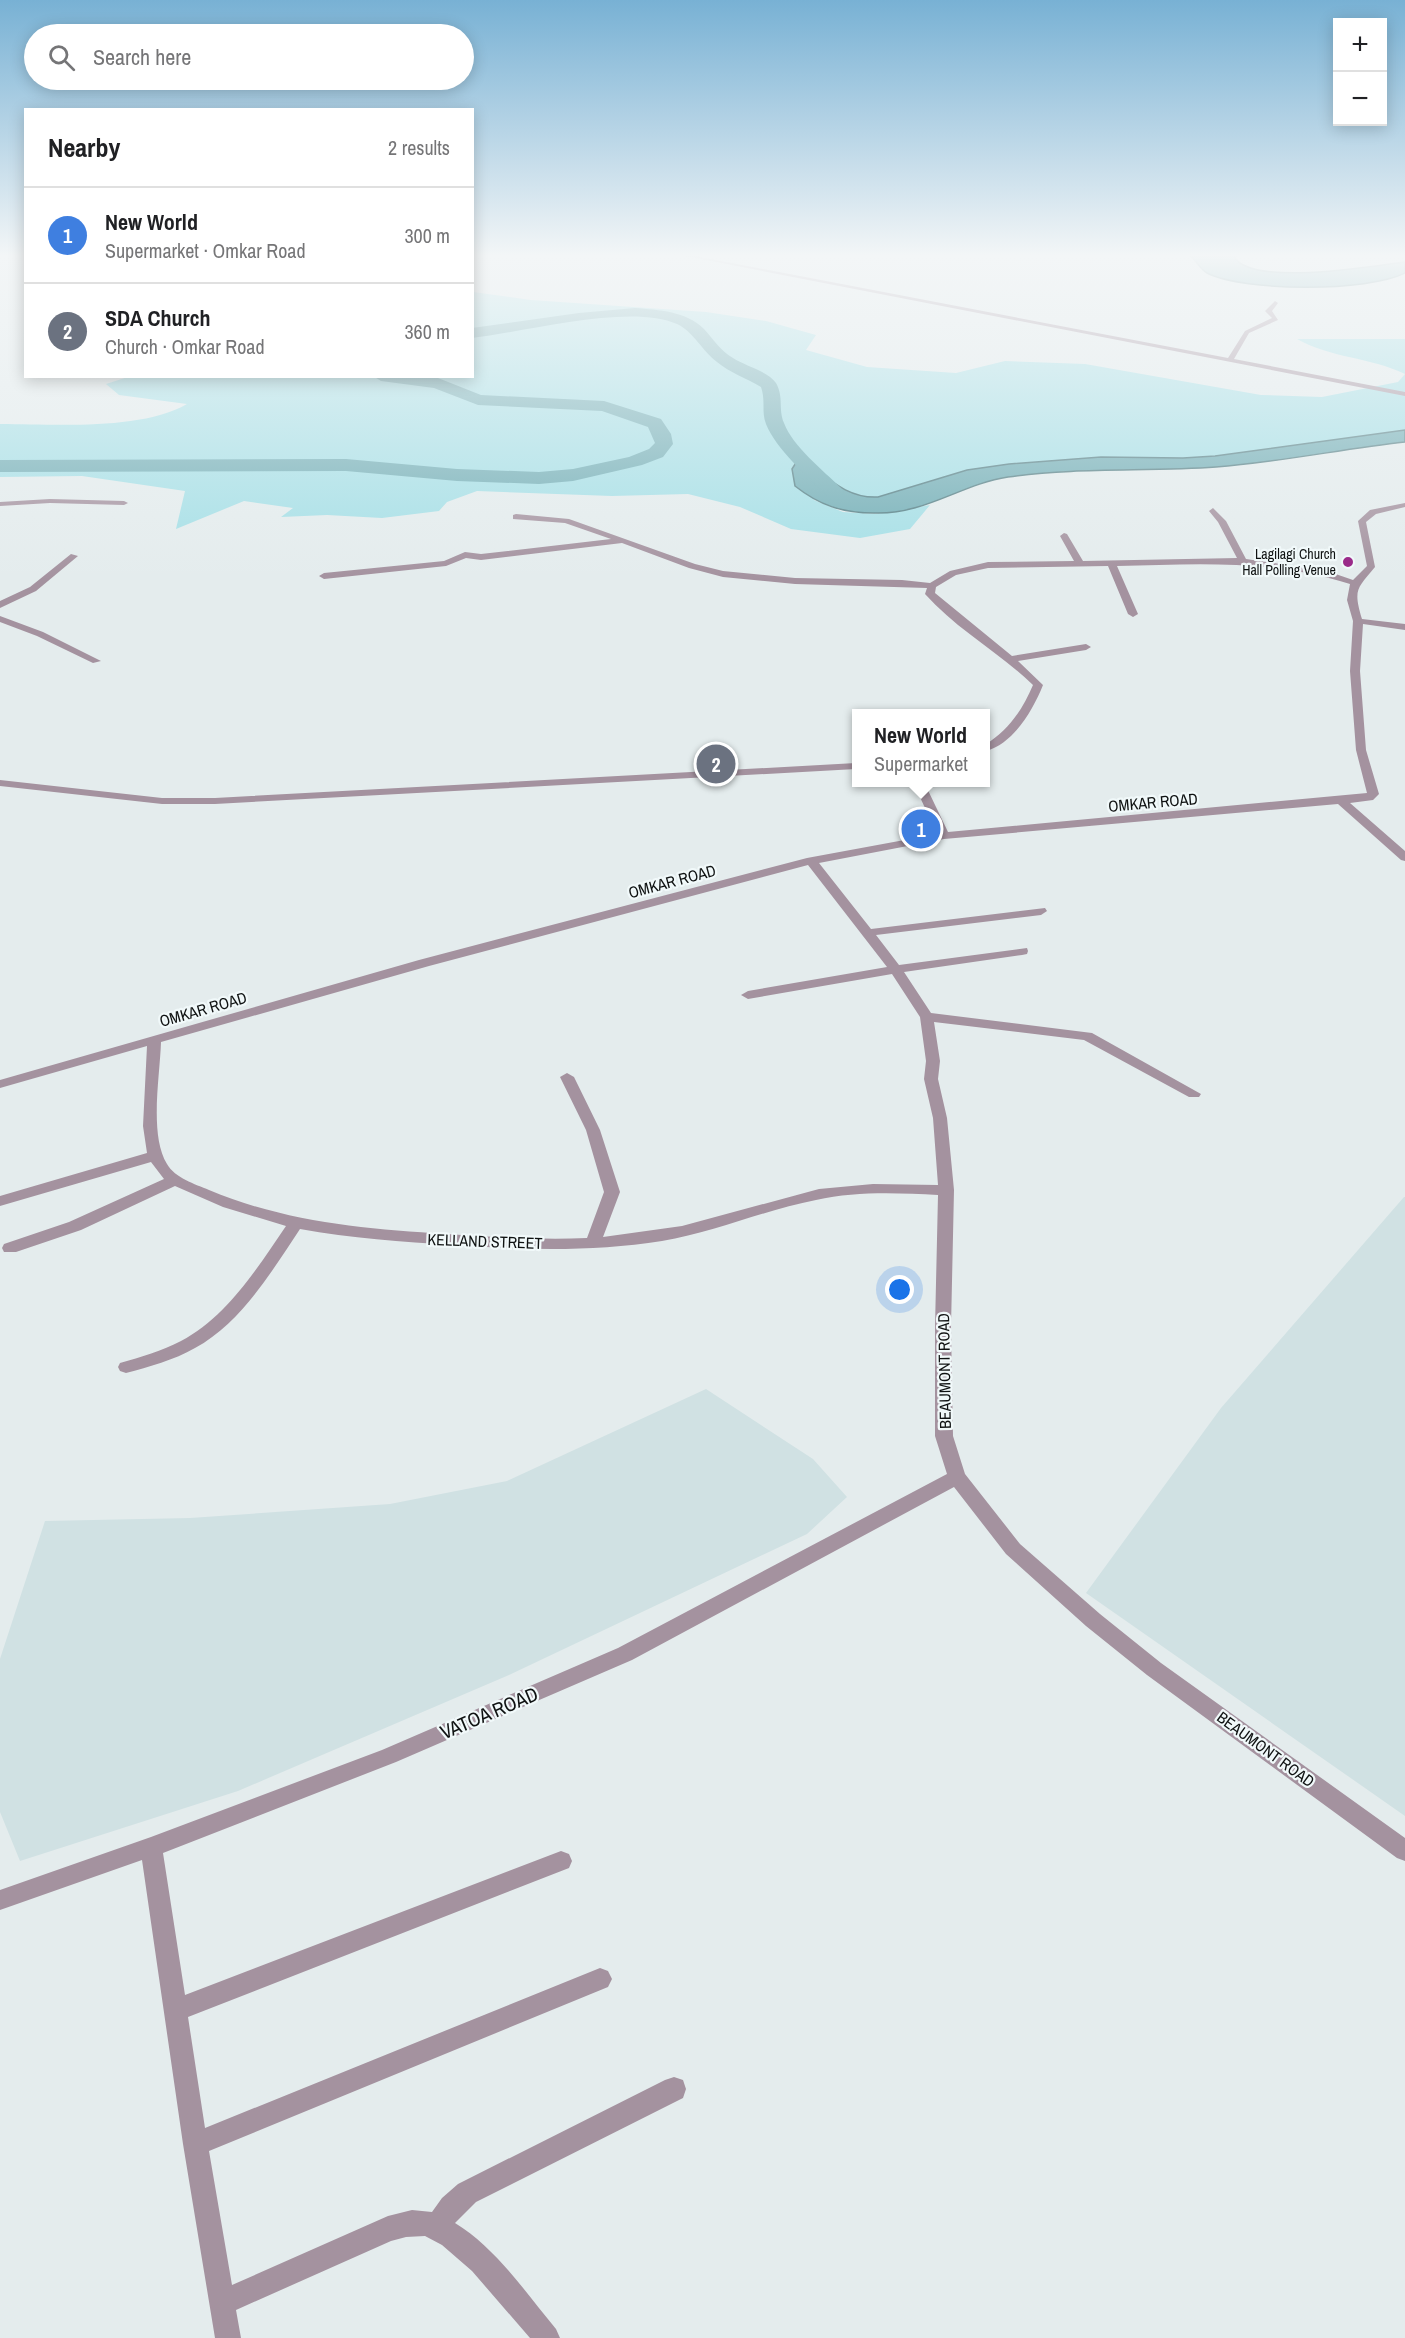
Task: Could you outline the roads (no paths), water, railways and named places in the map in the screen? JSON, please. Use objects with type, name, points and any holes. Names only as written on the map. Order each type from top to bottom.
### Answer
[{"type":"street","points":[[1241,362],[1405,394]]},
{"type":"street","points":[[0,504],[50,501],[124,503]]},
{"type":"street","points":[[1405,505],[1373,512],[1362,520],[1364,537],[1371,555],[1371,567],[1355,583],[1352,600],[1358,621],[1405,627]]},
{"type":"street","points":[[1213,511],[1222,522],[1243,561]]},
{"type":"street","points":[[516,517],[566,521],[692,566],[723,574],[795,581],[932,586],[953,573],[979,566],[1243,561],[1324,573],[1355,583]]},
{"type":"street","points":[[1064,536],[1080,563]]},
{"type":"street","points":[[324,576],[446,563],[465,555],[481,557],[623,540]]},
{"type":"street","points":[[0,605],[33,589],[74,556]]},
{"type":"street","points":[[1111,562],[1133,614]]},
{"type":"street","points":[[932,586],[930,594],[1038,685],[1031,704],[995,744],[990,746]]},
{"type":"street","points":[[0,619],[40,634],[96,661]]},
{"type":"street","name":"OMKAR ROAD","points":[[0,1084],[424,963],[811,861],[944,836],[1369,798],[1373,794],[1373,788],[1361,750],[1355,671],[1358,621]]},
{"type":"street","points":[[1009,659],[1086,647]]},
{"type":"street","points":[[0,783],[162,801],[215,801],[852,766]]},
{"type":"street","points":[[920,787],[944,836]]},
{"type":"street","points":[[1341,801],[1405,856]]},
{"type":"street","name":"BEAUMONT ROAD","points":[[811,861],[896,969],[927,1017],[933,1061],[931,1079],[940,1118],[946,1190],[943,1327],[944,1436],[957,1477],[1014,1549],[1093,1620],[1154,1669],[1405,1851]]},
{"type":"street","points":[[866,933],[1041,911]]},
{"type":"street","points":[[748,995],[896,969],[1022,951]]},
{"type":"street","points":[[927,1017],[1087,1036],[1194,1094]]},
{"type":"street","points":[[0,1201],[155,1156],[150,1121],[154,1040]]},
{"type":"street","points":[[567,1077],[593,1130],[612,1192],[593,1244]]},
{"type":"street","name":"KELLAND STREET","points":[[155,1156],[162,1169],[175,1180],[231,1207],[296,1222],[392,1236],[489,1242],[593,1244],[665,1235],[731,1220],[802,1198],[874,1187],[946,1190]]},
{"type":"street","points":[[10,1248],[75,1226],[175,1180]]},
{"type":"street","points":[[126,1367],[156,1359],[204,1334],[236,1305],[272,1259],[296,1222]]},
{"type":"street","name":"VATOA ROAD","points":[[0,1899],[151,1846],[389,1756],[625,1654],[957,1477]]},
{"type":"street","points":[[151,1846],[195,2144],[228,2338]]},
{"type":"street","points":[[176,2010],[561,1861]]},
{"type":"street","points":[[195,2144],[600,1979]]},
{"type":"street","points":[[437,2227],[452,2207],[467,2193],[674,2089]]},
{"type":"street","points":[[221,2303],[405,2223],[420,2223],[437,2227],[462,2245],[547,2338]]},
{"type":"waterway","points":[[728,362],[768,384],[774,399],[772,410],[775,424],[799,458],[834,492]]},
{"type":"waterway","points":[[0,466],[346,465],[457,475],[539,478],[573,475],[635,461],[656,453],[664,444],[662,434],[655,423],[604,406],[478,400],[438,383],[397,378]]},
{"type":"place","name":"Lagilagi Church Hall Polling Venue","points":[[1348,562]]},
{"type":"place","name":"SDA Church","points":[[716,764]]},
{"type":"place","name":"New World","points":[[921,829]]}]
